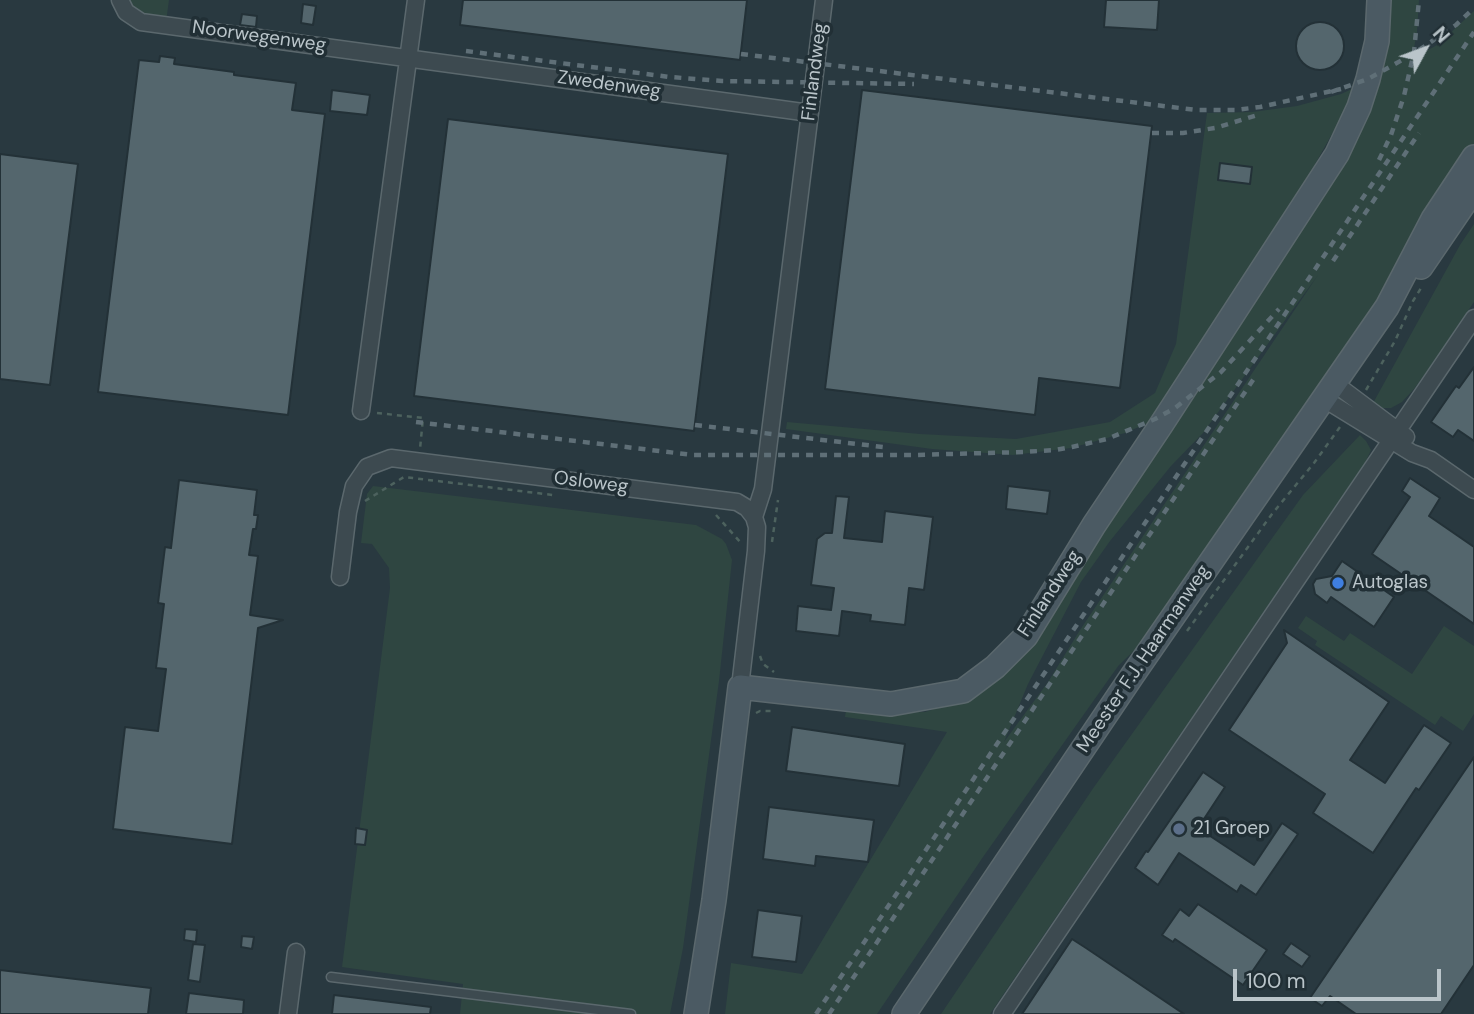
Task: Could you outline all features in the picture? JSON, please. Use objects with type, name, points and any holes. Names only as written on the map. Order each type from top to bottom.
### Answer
[{"type":"street","name":"Noorwegenweg","points":[[120,0],[126,12],[141,22],[409,57]]},
{"type":"street","points":[[361,411],[416,0]]},
{"type":"street","name":"Finlandweg","points":[[754,517],[763,489],[824,0]]},
{"type":"street","name":"Finlandweg","points":[[740,687],[891,704],[963,691],[995,667],[1026,636],[1094,525],[1337,154],[1359,107],[1368,79],[1377,41],[1379,0]]},
{"type":"street","name":"Zwedenweg","points":[[409,57],[810,113]]},
{"type":"street","name":"Meester F.J. Haarmanweg","points":[[1387,307],[1433,219],[1474,157]]},
{"type":"street","name":"Meester F.J. Haarmanweg","points":[[904,1014],[1132,676],[1387,307],[1426,262],[1474,189]]},
{"type":"street","points":[[1002,1014],[1474,318]]},
{"type":"street","points":[[1329,391],[1359,400],[1394,435]]},
{"type":"street","points":[[1329,391],[1394,435],[1416,444],[1431,460],[1474,490]]},
{"type":"street","name":"Osloweg","points":[[340,576],[354,486],[367,467],[391,458],[726,500],[747,508],[754,517]]},
{"type":"street","points":[[695,1014],[714,900],[740,687],[756,551],[757,527],[754,517]]},
{"type":"street","points":[[288,1014],[296,952]]},
{"type":"lane","points":[[331,977],[631,1014]]},
{"type":"path","points":[[1359,400],[1375,377],[1413,301],[1428,279]]},
{"type":"path","points":[[361,411],[423,418],[416,474],[420,478]]},
{"type":"path","points":[[348,512],[404,477],[555,495]]},
{"type":"path","points":[[716,515],[747,549],[771,552],[778,500]]},
{"type":"path","points":[[759,649],[763,664],[776,673]]},
{"type":"path","points":[[754,716],[760,711],[775,710]]},
{"type":"green space","points":[[123,0],[169,0],[166,22],[145,20]]},
{"type":"green space","points":[[1387,0],[1419,0],[1412,59],[1437,45],[1474,11],[1474,144],[1433,206],[1372,310],[1140,645],[1119,665],[983,857],[877,1014],[725,1014],[731,963],[802,974],[947,732],[845,717],[846,710],[879,713],[925,712],[960,701],[988,683],[1362,126],[1375,95]],"holes":[[[1318,275],[1048,682],[1004,742],[1028,684],[1081,582],[1110,541],[1171,466],[1203,433]]]},
{"type":"green space","points":[[1354,88],[1342,116],[1300,191],[1148,423],[1125,433],[1071,448],[1013,455],[932,449],[786,429],[787,422],[920,434],[1016,439],[1110,422],[1155,393],[1176,344],[1207,113],[1252,112],[1297,106]]},
{"type":"green space","points":[[1474,224],[1474,302],[1430,367],[1402,402],[1391,408],[1372,405],[1460,245]]},
{"type":"green space","points":[[1360,435],[1371,450],[1365,463],[990,1014],[941,1014],[1094,787],[1303,495]]},
{"type":"green space","points":[[373,486],[696,525],[726,544],[732,560],[719,681],[683,948],[670,1014],[460,1014],[463,984],[342,967],[390,588],[389,568],[372,544],[361,543],[367,494]]},
{"type":"green space","points":[[1306,616],[1344,641],[1350,633],[1412,674],[1444,626],[1474,646],[1474,714],[1463,731],[1441,716],[1435,725],[1315,645],[1317,641],[1298,628]]},
{"type":"building","points":[[463,0],[747,0],[740,60],[460,25]]},
{"type":"building","points":[[1106,0],[1159,0],[1157,30],[1104,27]]},
{"type":"building","points":[[303,4],[316,6],[313,25],[301,23]]},
{"type":"building","points":[[242,14],[257,16],[256,27],[240,25]]},
{"type":"building","points":[[1320,22],[1337,29],[1344,46],[1337,63],[1320,70],[1303,63],[1296,46],[1303,29]]},
{"type":"building","points":[[160,56],[175,58],[174,64],[296,83],[292,110],[325,114],[288,415],[98,392],[139,60],[159,62]]},
{"type":"building","points":[[332,90],[370,95],[367,115],[330,111]]},
{"type":"building","points":[[862,90],[1152,126],[1120,388],[1039,378],[1035,415],[825,389]]},
{"type":"building","points":[[448,119],[728,154],[694,431],[414,396]]},
{"type":"building","points":[[0,154],[78,164],[50,385],[0,379]]},
{"type":"building","points":[[1220,163],[1252,167],[1250,184],[1218,180]]},
{"type":"building","points":[[1474,367],[1474,441],[1458,430],[1453,437],[1431,422],[1456,386],[1459,388]]},
{"type":"building","points":[[1410,478],[1440,498],[1429,516],[1474,547],[1474,624],[1372,554],[1410,497],[1402,491]]},
{"type":"building","points":[[179,480],[257,490],[254,515],[258,515],[249,555],[258,556],[250,615],[283,620],[258,628],[232,844],[113,829],[125,727],[158,731],[166,669],[156,668],[164,604],[158,603],[165,547],[171,548]]},
{"type":"building","points":[[1008,486],[1050,491],[1047,514],[1006,509]]},
{"type":"building","points":[[836,496],[849,497],[844,538],[882,542],[885,511],[933,517],[924,590],[909,588],[905,625],[870,621],[871,615],[842,611],[839,636],[796,631],[798,606],[831,610],[834,588],[811,585],[817,539],[825,533],[832,533]]},
{"type":"building","points":[[1342,561],[1394,597],[1374,627],[1331,597],[1327,603],[1315,594],[1313,584],[1316,579],[1332,576]]},
{"type":"building","points":[[1284,630],[1389,702],[1350,760],[1385,783],[1424,725],[1451,743],[1419,790],[1416,788],[1373,853],[1313,813],[1325,794],[1229,730],[1287,643]]},
{"type":"building","points":[[792,727],[905,744],[899,786],[786,771]]},
{"type":"building","points":[[1474,757],[1474,965],[1441,1014],[1356,1014],[1330,996],[1322,1006],[1310,998]]},
{"type":"building","points":[[1203,772],[1225,787],[1198,828],[1254,865],[1282,823],[1298,834],[1256,895],[1241,885],[1237,892],[1179,853],[1158,885],[1135,868]]},
{"type":"building","points":[[769,807],[874,820],[868,862],[816,856],[815,866],[763,859]]},
{"type":"building","points":[[356,828],[367,830],[365,845],[355,844]]},
{"type":"building","points":[[1198,904],[1267,950],[1243,985],[1175,939],[1173,942],[1162,935],[1180,909],[1189,916]]},
{"type":"building","points":[[758,910],[802,916],[796,962],[752,957]]},
{"type":"building","points":[[185,929],[197,930],[196,942],[184,940]]},
{"type":"building","points":[[242,936],[254,937],[252,949],[241,947]]},
{"type":"building","points":[[1072,939],[1086,948],[1184,1014],[1022,1014]]},
{"type":"building","points":[[1291,943],[1310,956],[1302,967],[1283,954]]},
{"type":"building","points":[[193,944],[205,945],[200,982],[188,980]]},
{"type":"building","points":[[0,970],[151,988],[148,1014],[0,1014]]},
{"type":"building","points":[[189,993],[244,1000],[243,1014],[186,1014]]},
{"type":"building","points":[[334,995],[431,1007],[430,1014],[332,1014]]},
{"type":"railway","points":[[1379,160],[1404,96],[1414,52],[1419,0]]},
{"type":"railway","points":[[1331,92],[1368,79],[1413,54],[1456,25],[1474,8]]},
{"type":"railway","points":[[816,1014],[1474,32]]},
{"type":"railway","points":[[466,51],[722,81],[914,84]]},
{"type":"railway","points":[[741,54],[1196,110],[1260,107],[1341,89]]},
{"type":"railway","points":[[1152,133],[1183,133],[1215,128],[1261,114]]},
{"type":"railway","points":[[1333,261],[1419,133]]},
{"type":"railway","points":[[416,422],[693,455],[914,455],[1055,450],[1107,439],[1175,408],[1221,372],[1279,309]]},
{"type":"railway","points":[[829,1014],[1255,377]]},
{"type":"railway","points":[[695,425],[883,447]]},
{"type":"place","name":"Autoglas","points":[[1338,583]]},
{"type":"place","name":"21 Groep","points":[[1179,829]]}]
